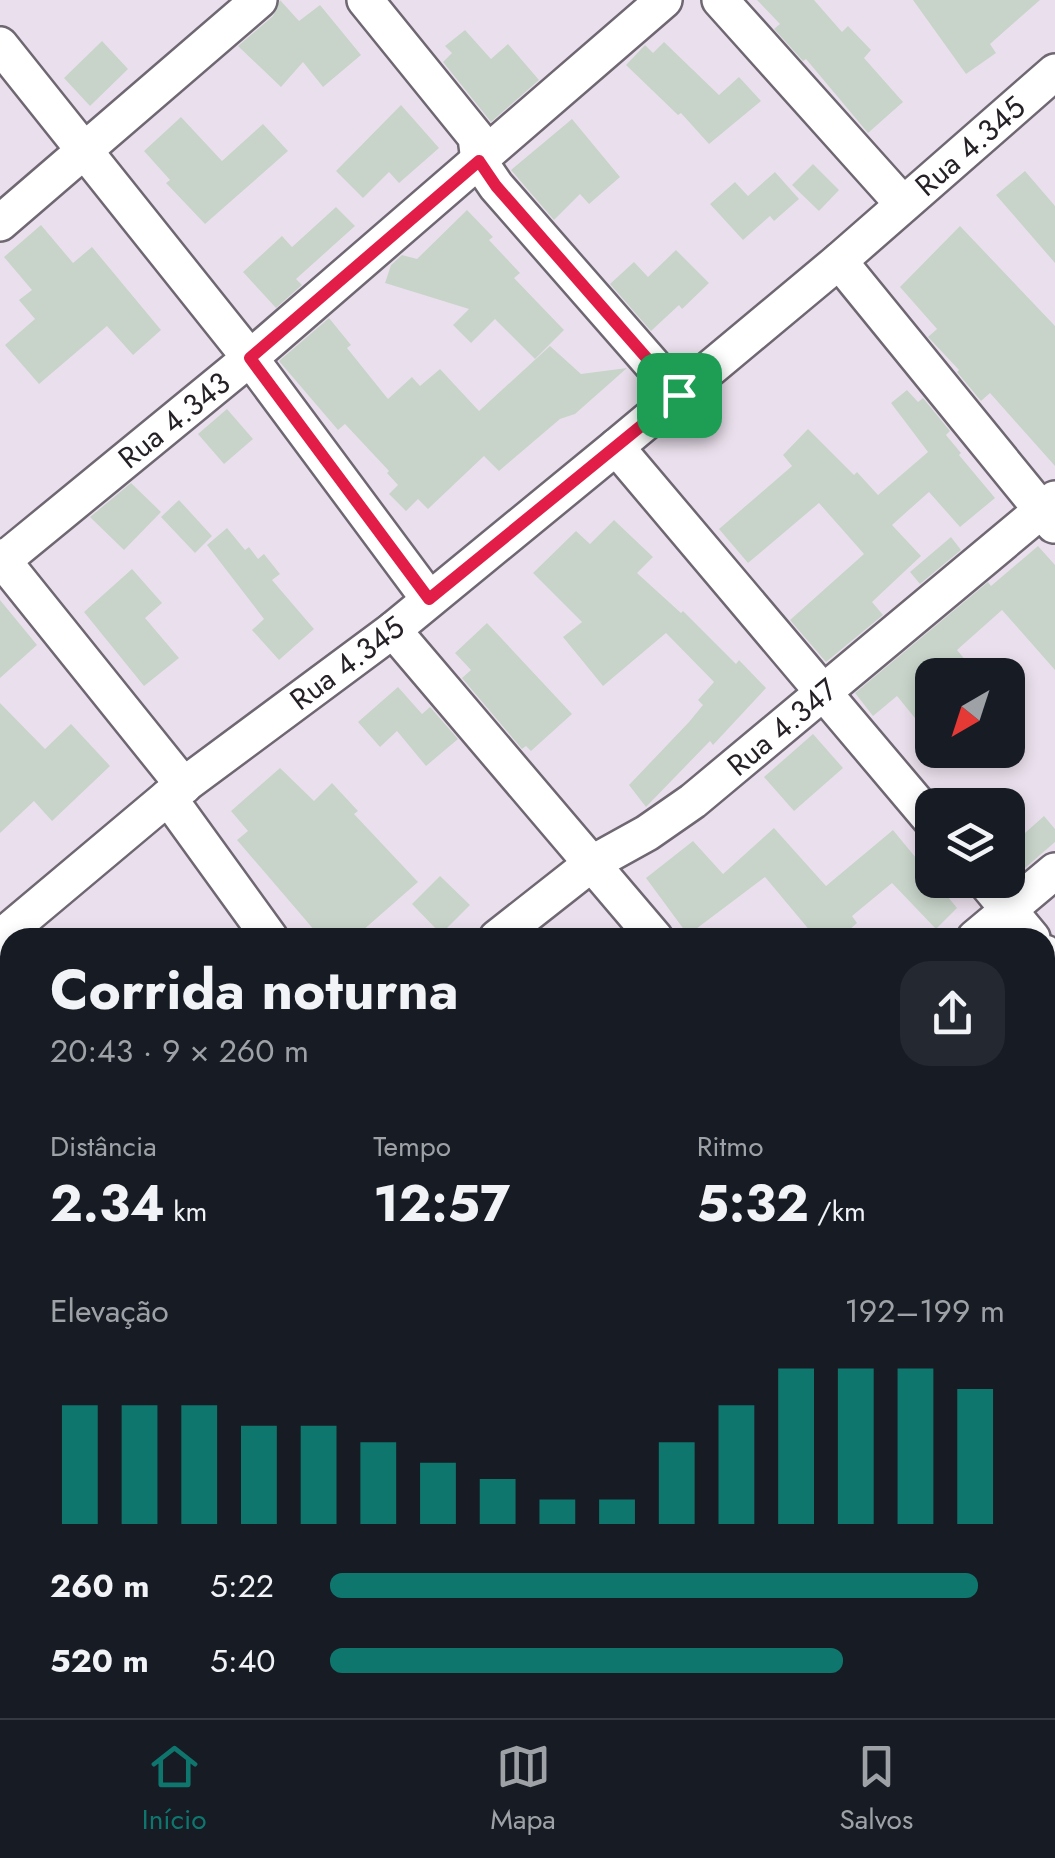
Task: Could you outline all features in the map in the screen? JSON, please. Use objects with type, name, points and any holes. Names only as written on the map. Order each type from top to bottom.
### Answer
[{"type":"street","points":[[0,223],[259,0]]},
{"type":"street","points":[[365,0],[476,137],[479,161],[496,186],[679,395]]},
{"type":"street","name":"Rua 4.343","points":[[1,560],[250,358],[664,0]]},
{"type":"street","points":[[720,0],[904,204]]},
{"type":"street","points":[[0,45],[250,358],[429,599]]},
{"type":"street","name":"Rua 4.345","points":[[12,928],[176,792],[393,630],[616,448],[839,261],[1055,72]]},
{"type":"street","points":[[839,261],[1051,511]]},
{"type":"street","points":[[616,448],[915,801]]},
{"type":"street","name":"Rua 4.347","points":[[510,928],[592,864],[647,834],[693,801],[1051,511]]},
{"type":"street","points":[[1,560],[176,792],[264,928]]},
{"type":"street","points":[[393,630],[646,928]]},
{"type":"street","points":[[988,928],[1055,871]]},
{"type":"street","points":[[1000,898],[1024,928]]},
{"type":"building","points":[[280,0],[299,21],[320,5],[361,55],[323,87],[303,62],[281,87],[238,46],[273,16]]},
{"type":"building","points":[[757,0],[814,0],[842,32],[848,26],[871,50],[864,58],[903,102],[868,133],[806,59],[803,61],[774,29],[780,24]]},
{"type":"building","points":[[913,0],[1040,0],[990,44],[996,53],[966,74]]},
{"type":"building","points":[[465,30],[491,59],[508,44],[539,80],[491,122],[443,62],[452,53],[445,46]]},
{"type":"building","points":[[102,41],[128,69],[90,106],[64,78]]},
{"type":"building","points":[[664,42],[719,95],[739,77],[761,101],[709,144],[681,113],[678,115],[626,65],[645,45],[653,53]]},
{"type":"building","points":[[401,105],[439,148],[399,183],[389,172],[363,198],[336,171]]},
{"type":"building","points":[[181,117],[222,161],[263,124],[288,151],[205,224],[166,183],[170,180],[144,151]]},
{"type":"building","points":[[572,119],[620,177],[589,204],[580,194],[554,220],[511,170]]},
{"type":"building","points":[[813,164],[839,190],[819,211],[792,185]]},
{"type":"building","points":[[1025,171],[1055,206],[1055,263],[996,195]]},
{"type":"building","points":[[775,172],[799,199],[774,221],[770,216],[743,240],[710,204],[735,182],[748,196]]},
{"type":"building","points":[[336,207],[355,226],[296,279],[302,285],[276,308],[243,272],[282,236],[292,247]]},
{"type":"building","points":[[467,210],[520,273],[514,278],[564,330],[535,359],[495,319],[471,343],[453,325],[469,309],[385,283],[391,265],[402,255],[417,259]]},
{"type":"building","points":[[41,225],[73,263],[92,247],[161,330],[133,355],[107,326],[39,384],[5,345],[35,319],[19,300],[32,290],[4,257]]},
{"type":"building","points":[[960,226],[1055,326],[1055,466],[990,393],[981,401],[928,337],[937,329],[900,287]]},
{"type":"building","points":[[676,250],[709,283],[651,331],[610,284],[634,262],[648,277]]},
{"type":"building","points":[[329,318],[351,345],[347,348],[388,399],[412,377],[420,386],[440,369],[479,411],[550,346],[581,374],[627,368],[575,414],[560,419],[499,471],[484,456],[428,509],[418,499],[406,511],[389,494],[398,485],[389,471],[345,424],[338,430],[279,361]]},
{"type":"building","points":[[907,390],[918,402],[923,398],[950,431],[946,435],[959,455],[995,498],[960,527],[929,492],[892,525],[921,556],[872,602],[883,615],[826,662],[790,620],[864,554],[819,503],[748,563],[719,529],[792,466],[783,455],[808,429],[878,495],[928,452],[891,403]]},
{"type":"building","points":[[227,409],[253,439],[224,464],[198,434]]},
{"type":"building","points":[[131,483],[161,512],[124,550],[90,517]]},
{"type":"building","points":[[179,500],[212,536],[195,553],[161,517]]},
{"type":"building","points":[[614,520],[653,557],[637,573],[766,688],[713,745],[710,741],[646,807],[629,785],[689,722],[703,705],[698,700],[714,682],[666,633],[603,686],[563,637],[582,622],[533,573],[576,531],[590,544]]},
{"type":"building","points":[[227,528],[245,550],[249,547],[258,559],[264,554],[280,574],[272,580],[314,629],[279,660],[252,630],[264,619],[207,545]]},
{"type":"building","points":[[951,537],[961,550],[920,584],[910,572]]},
{"type":"building","points":[[1038,546],[1055,565],[1055,670],[1002,610],[957,650],[964,658],[915,658],[915,718],[897,696],[873,716],[855,693],[988,582],[991,586]]},
{"type":"building","points":[[132,569],[162,603],[145,618],[179,658],[144,686],[84,612]]},
{"type":"building","points":[[0,600],[37,645],[0,678]]},
{"type":"building","points":[[487,623],[572,714],[531,751],[526,746],[522,749],[462,678],[471,670],[455,653]]},
{"type":"building","points":[[398,687],[422,714],[430,707],[458,739],[426,766],[397,731],[380,747],[358,722]]},
{"type":"building","points":[[0,703],[45,749],[71,724],[110,766],[52,821],[34,801],[0,833]]},
{"type":"building","points":[[813,734],[843,768],[794,811],[764,777]]},
{"type":"building","points":[[280,768],[314,801],[332,783],[358,811],[354,814],[418,882],[365,928],[312,928],[237,840],[248,831],[231,811]]},
{"type":"building","points":[[1044,816],[1055,829],[1055,842],[1025,868],[1025,833]]},
{"type":"building","points":[[774,828],[826,886],[893,830],[915,857],[915,898],[949,898],[957,908],[935,928],[892,883],[852,916],[857,923],[851,928],[808,928],[765,877],[697,928],[683,928],[646,878],[693,841],[723,874]]},
{"type":"building","points":[[440,876],[470,905],[447,928],[435,928],[412,904]]},
{"type":"route","points":[[479,161],[496,186],[679,395],[429,599],[250,358],[479,161]]}]
